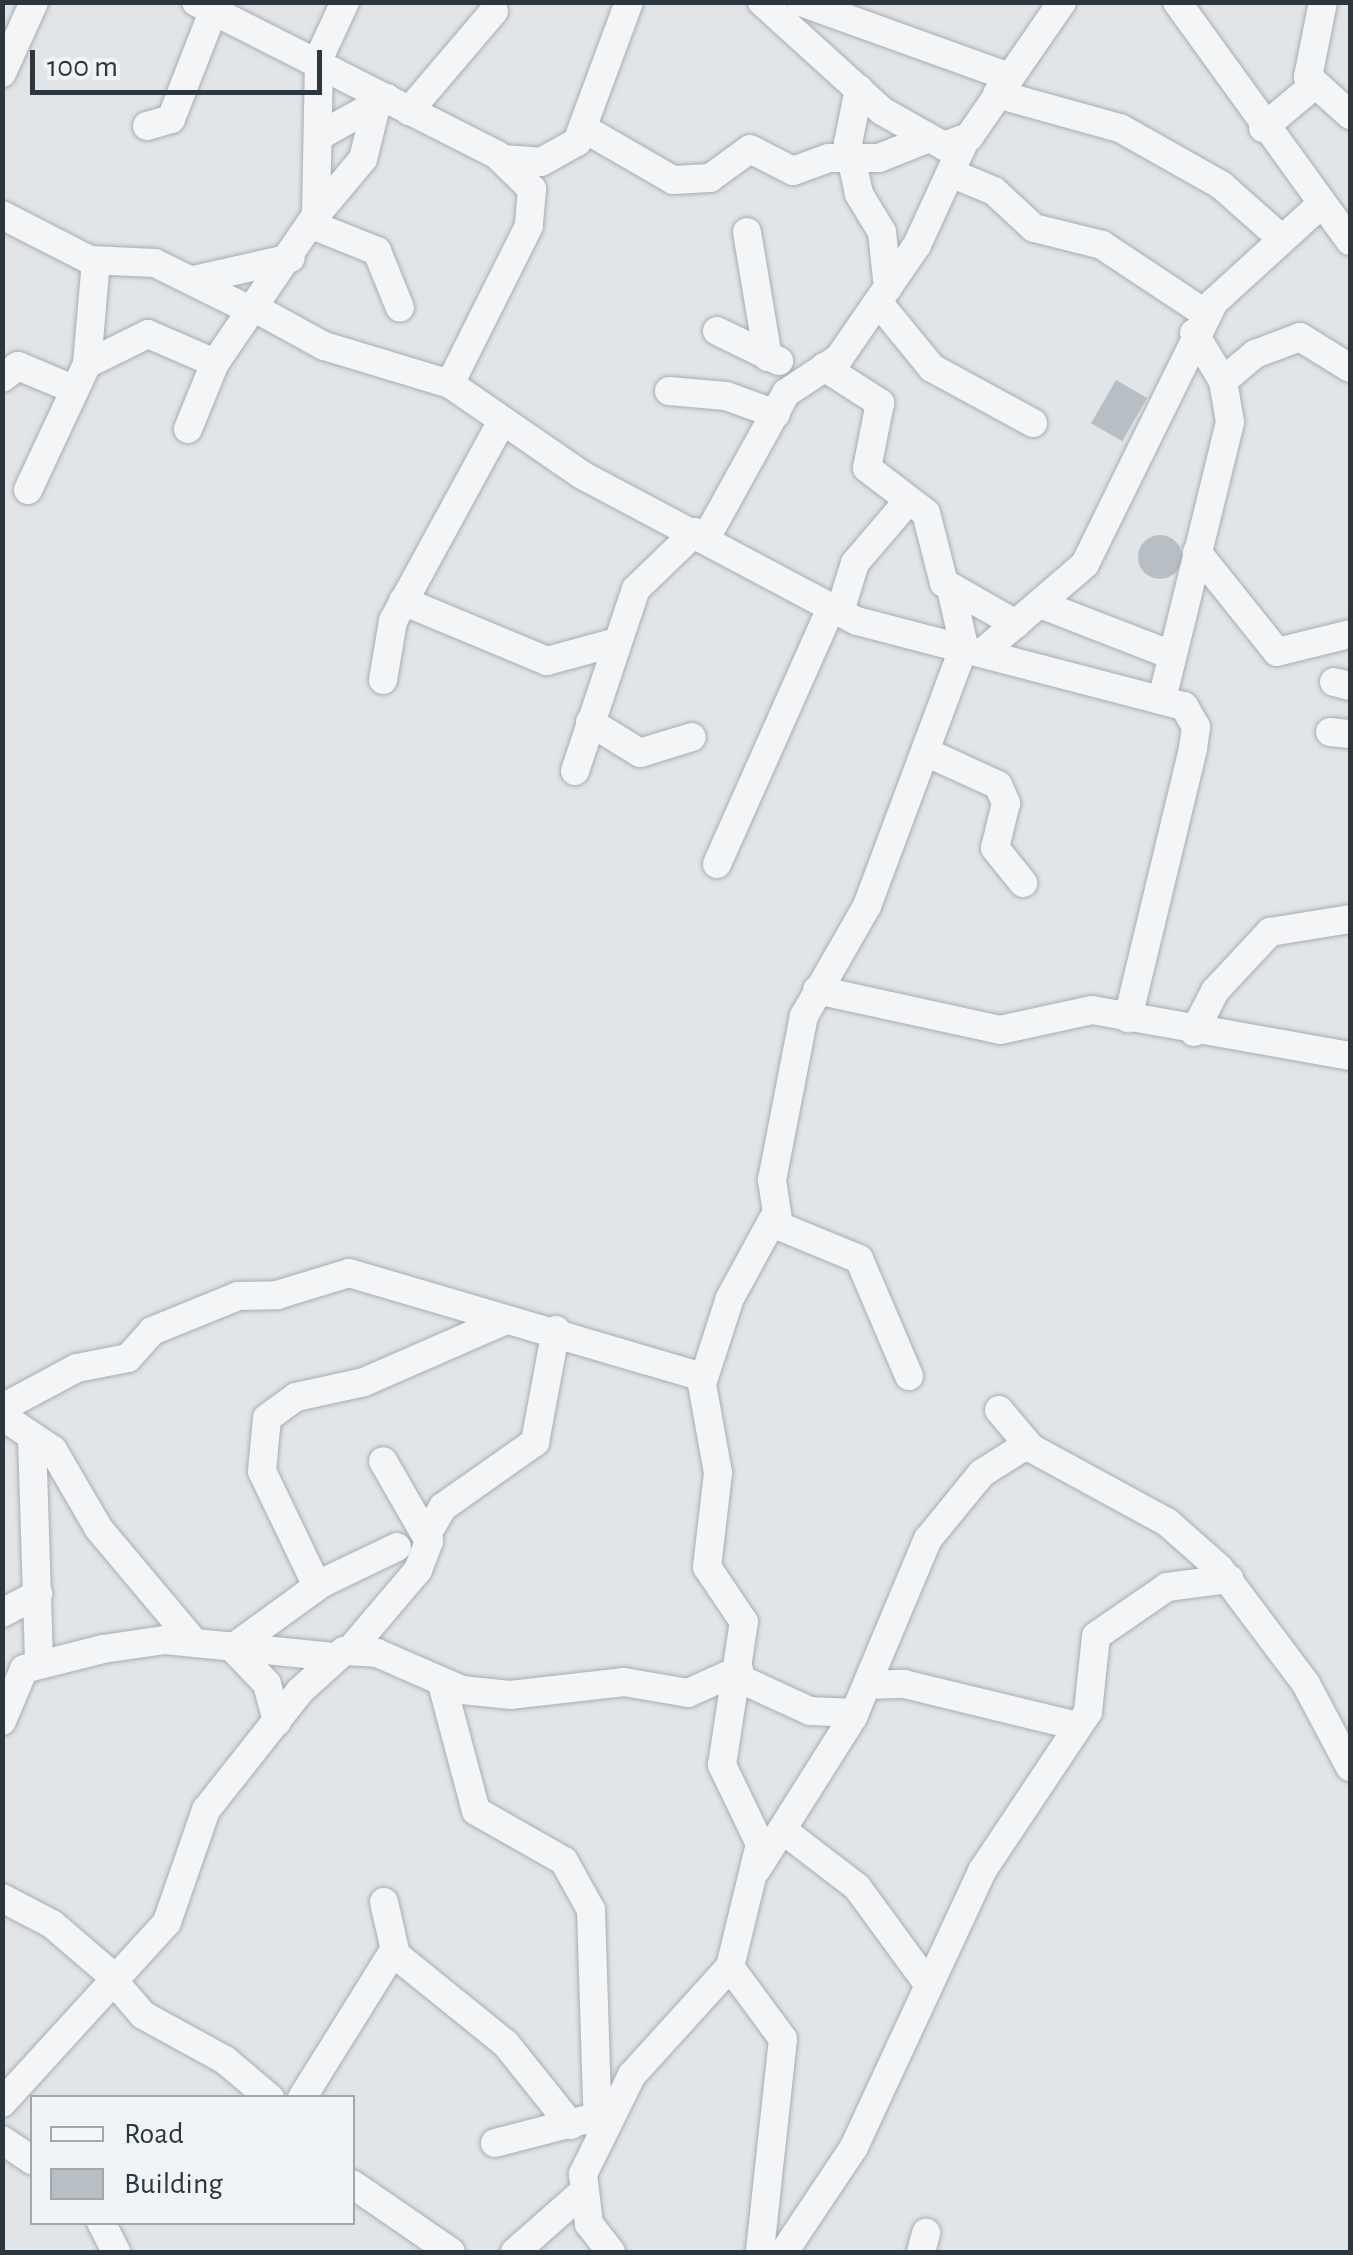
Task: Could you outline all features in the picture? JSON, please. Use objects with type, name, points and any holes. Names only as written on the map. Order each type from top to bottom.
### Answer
[{"type":"street","points":[[2,72],[34,2]]},
{"type":"street","points":[[314,220],[319,58],[344,2]]},
{"type":"street","points":[[502,159],[564,156],[582,128],[629,2]]},
{"type":"street","points":[[762,2],[922,141]]},
{"type":"street","points":[[801,2],[1004,86],[1120,128],[1220,185],[1282,238]]},
{"type":"street","points":[[574,771],[636,588],[662,555],[700,535],[776,414],[883,295],[953,174],[965,140],[1062,2]]},
{"type":"street","points":[[1177,2],[1318,207],[1350,241]]},
{"type":"street","points":[[1323,2],[1306,62],[1313,86],[1350,115]]},
{"type":"street","points":[[147,126],[170,119],[204,8],[319,58],[391,104],[502,159],[532,188],[530,226],[450,384]]},
{"type":"street","points":[[319,136],[391,104],[494,11]]},
{"type":"street","points":[[1264,128],[1313,86]]},
{"type":"street","points":[[859,89],[850,160],[882,232],[883,295],[932,368],[1033,424]]},
{"type":"street","points":[[188,429],[215,363],[314,220],[363,159],[391,104]]},
{"type":"street","points":[[582,128],[673,180],[710,178],[750,150],[784,171],[850,160],[922,141],[965,140]]},
{"type":"street","points":[[953,174],[994,191],[1034,228],[1102,246],[1200,324],[1224,381],[1230,422],[1169,654],[1163,695]]},
{"type":"street","points":[[598,2124],[632,2075],[730,1967],[752,1876],[755,1818],[722,1764],[744,1622],[707,1567],[718,1473],[703,1378],[749,1254],[774,1219],[781,1108],[817,990],[867,906],[974,649],[1016,624],[1085,564],[1200,324],[1282,238],[1318,207]]},
{"type":"street","points":[[2,215],[96,260],[156,264],[324,346],[450,384],[501,424],[642,505],[836,608],[974,649],[1163,695],[1196,726],[1128,1018]]},
{"type":"street","points":[[314,220],[377,251],[400,308]]},
{"type":"street","points":[[748,232],[768,357]]},
{"type":"street","points":[[194,280],[291,258]]},
{"type":"street","points":[[28,490],[80,376],[96,260]]},
{"type":"street","points":[[718,331],[768,357],[815,370],[880,403],[868,468],[931,523],[937,568],[951,589],[974,649]]},
{"type":"street","points":[[2,378],[18,366],[80,376],[148,334],[215,363]]},
{"type":"street","points":[[1224,381],[1277,341],[1300,337],[1350,368]]},
{"type":"street","points":[[670,391],[726,396],[776,414]]},
{"type":"street","points":[[383,680],[403,601],[501,424]]},
{"type":"street","points":[[718,864],[855,563],[908,501]]},
{"type":"street","points":[[642,505],[662,555]]},
{"type":"street","points":[[1198,552],[1277,652],[1350,634]]},
{"type":"street","points":[[951,589],[1016,624]]},
{"type":"street","points":[[403,601],[546,661],[617,642]]},
{"type":"street","points":[[1040,604],[1169,654]]},
{"type":"street","points":[[590,722],[640,754],[692,736]]},
{"type":"street","points":[[928,753],[998,785],[1006,802],[995,848],[1022,883]]},
{"type":"street","points":[[1194,1032],[1215,990],[1270,932],[1350,920]]},
{"type":"street","points":[[817,990],[1000,1030],[1092,1010],[1194,1032],[1350,1056]]},
{"type":"street","points":[[774,1219],[860,1259],[909,1376]]},
{"type":"street","points":[[194,1642],[99,1529],[62,1461],[3,1411],[76,1368],[128,1358],[152,1331],[238,1296],[278,1295],[348,1273],[506,1320],[556,1330],[703,1378]]},
{"type":"street","points":[[317,1586],[262,1472],[267,1418],[296,1397],[364,1382],[506,1320]]},
{"type":"street","points":[[232,1647],[317,1586],[397,1548],[442,1507],[535,1442],[556,1330]]},
{"type":"street","points":[[999,1410],[1028,1444],[1168,1522],[1229,1579],[1306,1684],[1350,1767]]},
{"type":"street","points":[[2,1721],[13,1685],[36,1662],[38,1594],[32,1438]]},
{"type":"street","points":[[752,1876],[784,1831],[855,1713],[928,1539],[982,1473],[1028,1444]]},
{"type":"street","points":[[2,2102],[167,1922],[206,1810],[277,1722],[344,1653],[394,1588],[418,1570],[426,1524],[383,1461]]},
{"type":"street","points":[[394,1588],[397,1548]]},
{"type":"street","points":[[784,2252],[854,2148],[926,1980],[982,1870],[1078,1726],[1093,1692],[1096,1636],[1167,1587],[1229,1579]]},
{"type":"street","points":[[2,1613],[38,1594]]},
{"type":"street","points":[[2,1661],[36,1662],[194,1642],[344,1653],[442,1684],[510,1695],[624,1682],[683,1694],[733,1690],[855,1713]]},
{"type":"street","points":[[232,1647],[268,1684],[277,1722]]},
{"type":"street","points":[[869,1685],[889,1682],[1078,1726]]},
{"type":"street","points":[[442,1684],[476,1812],[564,1861],[582,1884],[596,1963],[598,2124],[582,2192],[589,2224],[611,2252]]},
{"type":"street","points":[[683,1694],[733,1690]]},
{"type":"street","points":[[784,1831],[856,1887],[926,1980]]},
{"type":"street","points":[[2,1898],[52,1924],[114,1979],[143,2015],[265,2095]]},
{"type":"street","points":[[384,1902],[394,1950],[506,2044],[571,2125]]},
{"type":"street","points":[[304,2095],[394,1950]]},
{"type":"street","points":[[730,1967],[784,2039],[760,2252]]},
{"type":"street","points":[[495,2143],[571,2125],[598,2124]]},
{"type":"street","points":[[2,2140],[30,2159]]},
{"type":"street","points":[[355,2186],[451,2252]]},
{"type":"street","points":[[515,2252],[582,2192]]},
{"type":"street","points":[[102,2225],[116,2252]]},
{"type":"building","points":[[1116,380],[1147,398],[1122,441],[1091,423]]},
{"type":"building","points":[[1160,535],[1176,541],[1182,557],[1176,573],[1160,579],[1144,573],[1138,557],[1144,541]]}]
